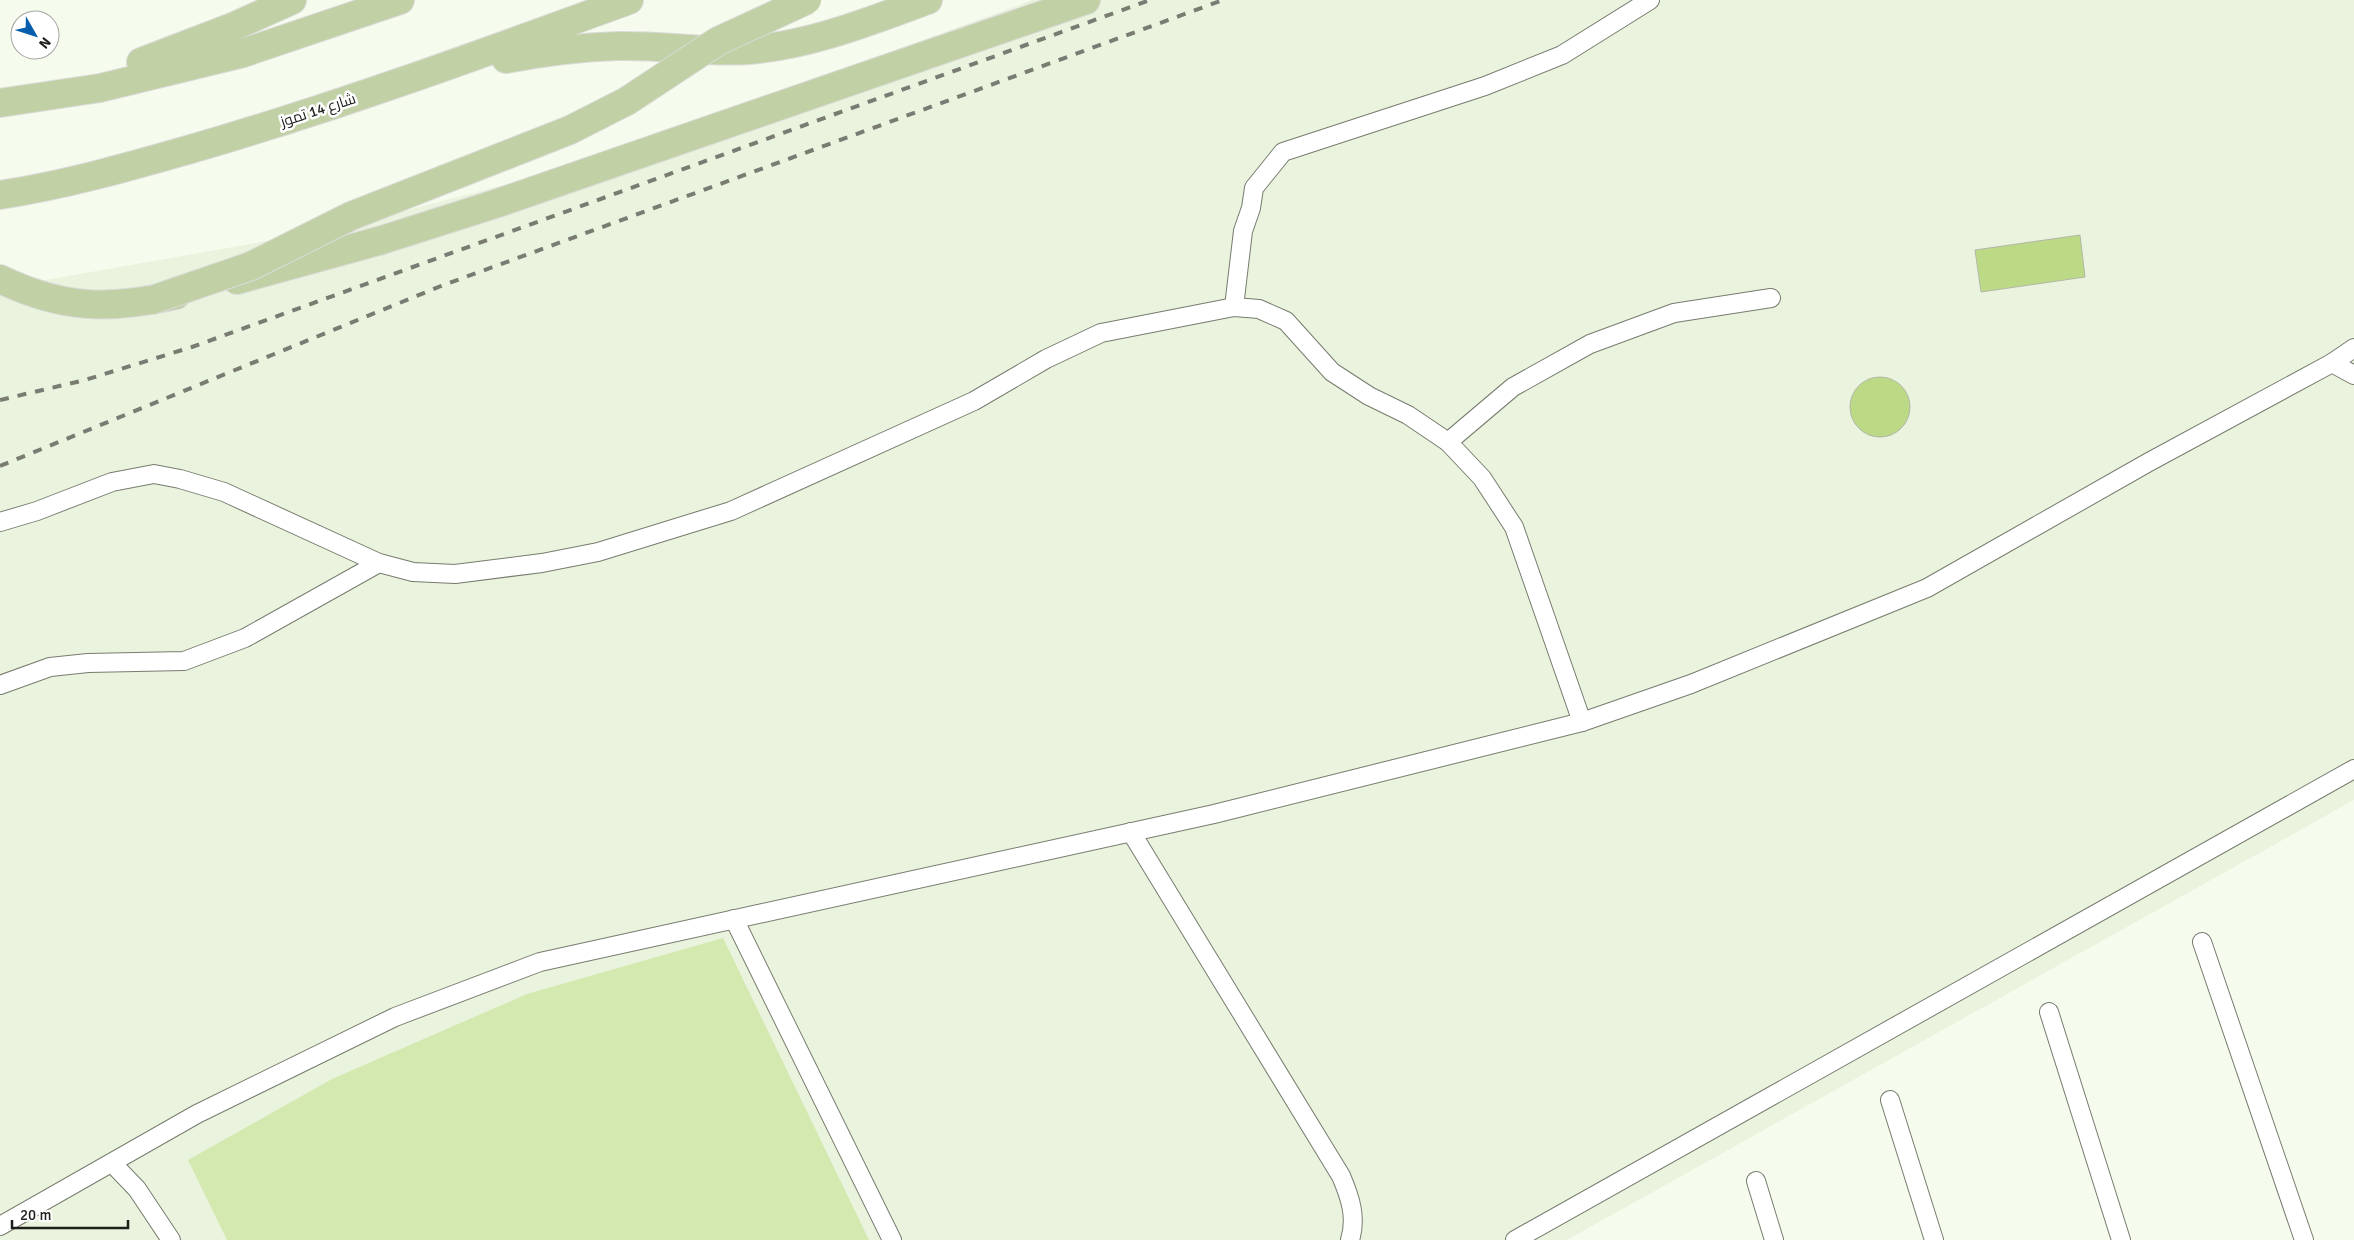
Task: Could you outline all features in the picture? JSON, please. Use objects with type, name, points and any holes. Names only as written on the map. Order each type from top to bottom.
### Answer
[{"type":"main road","points":[[0,99],[77,82],[160,56],[235,26],[292,0]]},
{"type":"main road","points":[[0,103],[100,88],[240,54],[400,0]]},
{"type":"main road","name":"شارع 14 تموز","points":[[0,195],[100,175],[258,130],[377,91],[629,0]]},
{"type":"main road","points":[[152,300],[251,266],[360,212],[500,160],[570,130],[627,101],[718,41],[807,0]]},
{"type":"main road","points":[[377,91],[471,66],[548,51],[620,46],[690,51],[749,50],[798,43],[928,0]]},
{"type":"main road","points":[[0,279],[30,294],[70,303],[112,305],[152,300],[282,268],[495,204],[1086,0]]},
{"type":"lane","points":[[1234,307],[1243,231],[1251,208],[1254,188],[1283,152],[1485,86],[1562,55],[1650,0]]},
{"type":"lane","points":[[1448,442],[1513,387],[1590,344],[1674,314],[1772,298]]},
{"type":"lane","points":[[0,522],[38,511],[112,482],[154,474],[224,492],[378,563],[413,572],[455,574],[542,563],[598,552],[731,511],[974,401],[1046,359],[1101,333],[1234,307],[1259,309],[1286,321],[1332,372],[1368,396],[1408,415],[1448,442],[1482,478],[1514,527],[1582,722]]},
{"type":"lane","points":[[0,1226],[197,1114],[395,1017],[540,962],[1214,814],[1582,722],[1691,684],[1927,588],[2149,462],[2332,363],[2354,348]]},
{"type":"lane","points":[[2332,363],[2354,375]]},
{"type":"lane","points":[[0,685],[50,667],[88,663],[184,662],[245,638],[378,563]]},
{"type":"lane","points":[[1515,1240],[2354,769]]},
{"type":"lane","points":[[1131,832],[1342,1176],[1351,1200],[1353,1229],[1350,1240]]},
{"type":"lane","points":[[734,919],[892,1240]]},
{"type":"lane","points":[[2202,942],[2304,1240]]},
{"type":"lane","points":[[2049,1012],[2121,1240]]},
{"type":"lane","points":[[1890,1100],[1934,1240]]},
{"type":"lane","points":[[112,1163],[137,1189],[171,1240]]},
{"type":"lane","points":[[1756,1181],[1774,1240]]},
{"type":"shaded area","points":[[1032,0],[2354,0],[2354,800],[1567,1240],[0,1240],[0,288],[330,230],[554,172],[779,93]]},
{"type":"green space","points":[[723,938],[869,1240],[227,1240],[188,1160],[332,1079],[527,994]]},
{"type":"building","points":[[2080,235],[2085,277],[1981,292],[1975,250]]},
{"type":"building","points":[[1880,377],[1897,382],[1905,390],[1910,407],[1905,424],[1897,432],[1880,437],[1863,432],[1855,424],[1850,407],[1855,390],[1863,382]]},
{"type":"railway","points":[[0,400],[85,380],[192,347],[1150,0]]},
{"type":"railway","points":[[0,466],[441,286],[1223,0]]}]
